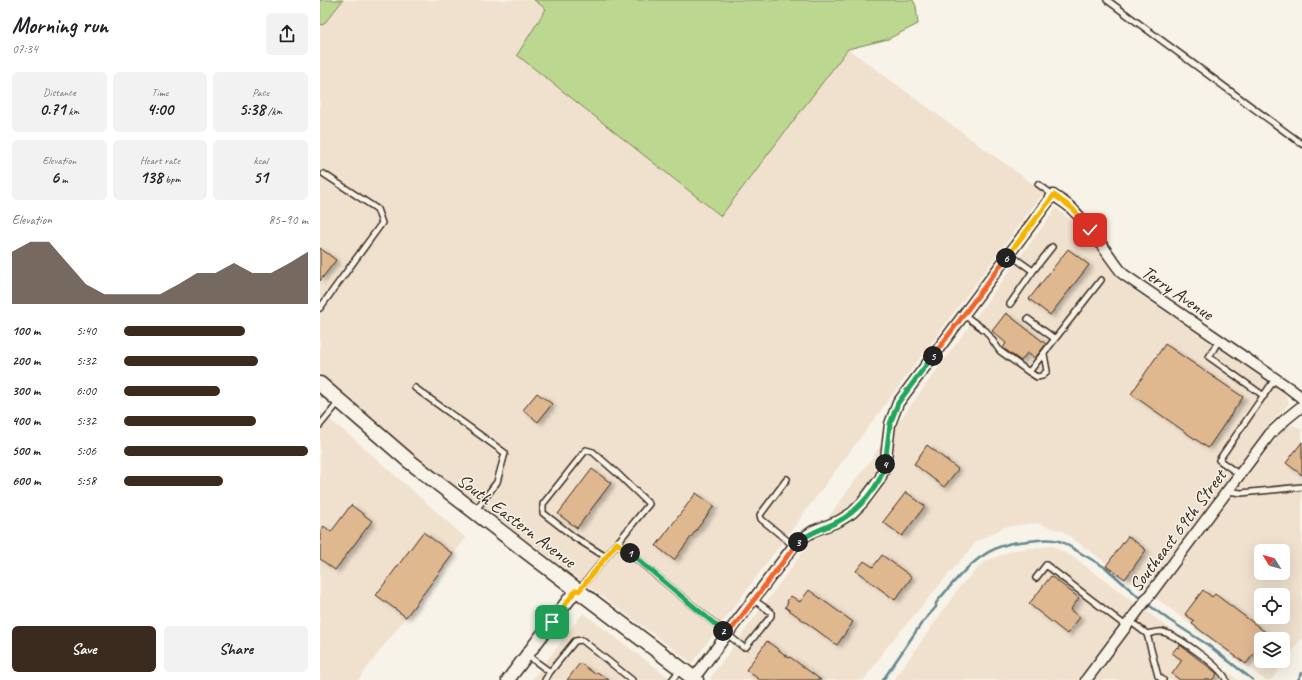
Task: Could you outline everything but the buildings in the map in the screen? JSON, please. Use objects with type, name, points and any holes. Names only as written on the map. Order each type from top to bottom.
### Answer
[{"type":"main road","name":"South Eastern Avenue","points":[[320,384],[409,461],[695,679]]},
{"type":"street","points":[[695,679],[796,543],[813,531],[839,521],[852,513],[862,504],[880,479],[885,466],[890,424],[898,403],[1054,195]]},
{"type":"street","name":"Terry Avenue","points":[[1054,195],[1073,209],[1123,274],[1276,378],[1302,405]]},
{"type":"street","name":"Southeast 69th Street","points":[[1086,680],[1270,434],[1302,405]]},
{"type":"street","points":[[508,680],[578,590]]},
{"type":"lane","points":[[1108,0],[1302,144]]},
{"type":"lane","points":[[320,308],[382,223],[377,209],[324,174]]},
{"type":"lane","points":[[1038,184],[1054,195]]},
{"type":"lane","points":[[1010,304],[1052,247]]},
{"type":"lane","points":[[1009,254],[1033,271]]},
{"type":"lane","points":[[1030,372],[1101,280]]},
{"type":"lane","points":[[964,315],[986,331],[1000,351],[1037,377],[1042,376],[1047,371],[1044,354]]},
{"type":"lane","points":[[1028,319],[1055,339]]},
{"type":"lane","points":[[1219,340],[1209,357],[1264,396]]},
{"type":"lane","points":[[1240,475],[1219,460],[1276,378]]},
{"type":"lane","points":[[415,388],[505,453],[497,482],[474,512]]},
{"type":"lane","points":[[320,425],[339,401]]},
{"type":"lane","points":[[578,590],[606,557],[649,504],[598,456],[593,452],[586,450],[543,504],[543,513],[574,537],[606,557]]},
{"type":"lane","points":[[787,479],[760,514],[761,519],[794,546]]},
{"type":"lane","points":[[1228,491],[1241,493],[1302,487]]},
{"type":"lane","points":[[617,543],[743,647],[746,647],[771,616],[771,612],[754,600]]},
{"type":"lane","points":[[1036,578],[1046,565],[1128,624],[1147,634],[1161,632],[1184,642],[1217,668],[1224,675],[1226,680]]},
{"type":"lane","points":[[1147,634],[1158,676],[1163,680]]},
{"type":"lane","points":[[545,680],[575,641],[582,640],[632,680]]},
{"type":"lane","points":[[527,655],[550,672]]},
{"type":"lane","points":[[672,680],[681,668]]},
{"type":"shaded area","points":[[343,0],[534,0],[546,9],[517,55],[848,49],[1044,192],[692,663],[356,411],[320,376],[320,24],[323,25]]},
{"type":"shaded area","points":[[1056,208],[1080,227],[1119,280],[1284,393],[1289,403],[1269,424],[1144,590],[1062,531],[1036,523],[1004,527],[976,542],[887,647],[864,680],[713,680],[710,678]]},
{"type":"shaded area","points":[[320,412],[354,439],[466,538],[358,680],[320,680]]},
{"type":"shaded area","points":[[1294,425],[1302,430],[1302,638],[1290,654],[1290,632],[1254,632],[1254,668],[1280,668],[1271,680],[1265,680],[1156,598],[1280,433],[1288,426]]},
{"type":"shaded area","points":[[1052,546],[1075,558],[1135,603],[1077,680],[894,680],[961,585],[984,562],[1014,550]]},
{"type":"shaded area","points":[[1146,611],[1238,680],[1095,680]]},
{"type":"shaded area","points":[[583,613],[672,680],[532,680]]},
{"type":"green space","points":[[320,0],[343,0],[323,25],[320,24]]},
{"type":"green space","points":[[534,0],[913,0],[916,6],[918,24],[888,39],[848,49],[721,216],[517,55],[546,9]]},
{"type":"waterway","points":[[883,680],[921,624],[936,607],[936,603],[959,576],[986,553],[1008,544],[1046,540],[1062,542],[1106,568],[1142,600]]},
{"type":"waterway","points":[[1146,603],[1208,645],[1253,680]]},
{"type":"waterway","points":[[1298,680],[1302,673]]},
{"type":"route","points":[[552,622],[576,590],[579,591],[617,543],[728,634],[796,543],[813,531],[839,521],[852,513],[862,504],[880,479],[885,466],[890,424],[898,403],[1054,195],[1073,209],[1090,230]]}]
